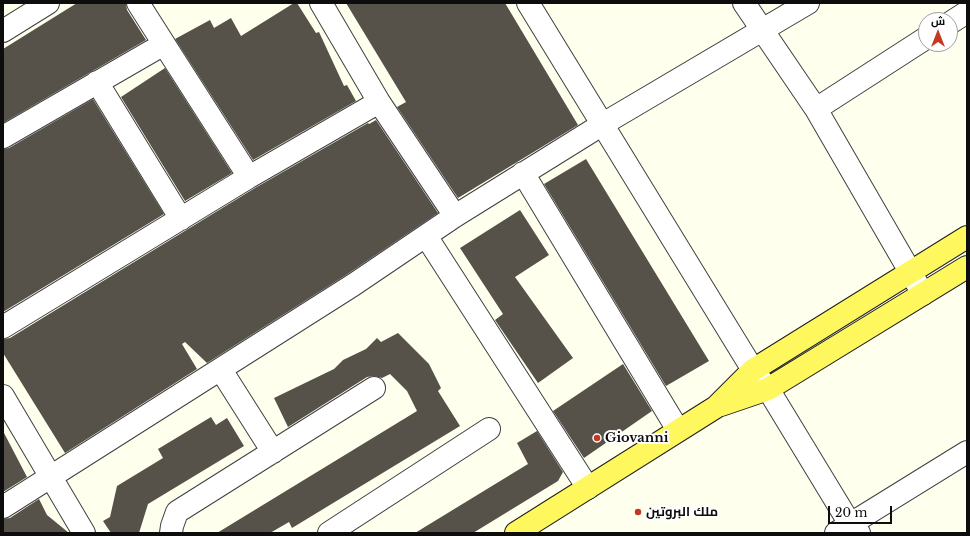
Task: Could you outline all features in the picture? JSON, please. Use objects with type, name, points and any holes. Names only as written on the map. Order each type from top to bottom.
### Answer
[{"type":"main road","points":[[516,533],[716,406],[753,370],[910,274],[967,237]]},
{"type":"main road","points":[[716,406],[768,389],[967,267]]},
{"type":"street","points":[[3,31],[48,3]]},
{"type":"street","points":[[138,3],[249,177]]},
{"type":"street","points":[[321,3],[379,102],[455,216]]},
{"type":"street","points":[[528,3],[753,370],[768,389],[849,530],[967,452]]},
{"type":"street","points":[[744,3],[816,109],[910,274],[923,294]]},
{"type":"street","points":[[3,507],[221,370],[353,285],[455,216],[603,124],[808,3]]},
{"type":"street","points":[[958,18],[967,12]]},
{"type":"street","points":[[816,109],[918,43]]},
{"type":"street","points":[[3,137],[164,44]]},
{"type":"street","points":[[97,82],[181,219]]},
{"type":"street","points":[[3,327],[249,177],[379,102]]},
{"type":"street","points":[[523,174],[678,430]]},
{"type":"street","points":[[426,236],[588,488]]},
{"type":"street","points":[[221,370],[273,452]]},
{"type":"street","points":[[171,533],[177,512],[374,388]]},
{"type":"street","points":[[3,396],[84,533]]},
{"type":"street","points":[[329,533],[489,429]]},
{"type":"building","points":[[77,3],[126,3],[127,10],[146,40],[3,123],[3,49]]},
{"type":"building","points":[[294,3],[297,3],[316,33],[319,32],[344,86],[347,85],[356,101],[253,160],[175,39],[210,20],[214,28],[231,18],[241,36]]},
{"type":"building","points":[[346,3],[505,3],[578,125],[458,198],[397,107],[406,102]]},
{"type":"building","points":[[165,68],[232,173],[185,201],[121,97]]},
{"type":"building","points":[[93,99],[164,214],[3,312],[3,149],[9,148]]},
{"type":"building","points":[[376,120],[438,213],[346,275],[207,363],[185,342],[182,344],[197,369],[65,453],[3,353],[3,339],[10,338],[255,188],[368,123],[369,124]]},
{"type":"building","points":[[586,159],[709,361],[666,386],[544,184]]},
{"type":"building","points":[[520,210],[549,255],[515,277],[573,358],[538,383],[495,320],[503,314],[460,248]]},
{"type":"building","points":[[398,333],[429,364],[441,388],[438,391],[460,426],[292,528],[289,522],[270,533],[217,533],[417,411],[407,391],[390,374],[382,378],[374,376],[367,377],[288,427],[274,398],[334,369],[343,360],[366,349],[377,338],[381,342]]},
{"type":"building","points":[[623,364],[652,411],[584,458],[553,411]]},
{"type":"building","points":[[211,417],[216,425],[227,418],[244,446],[148,504],[139,533],[111,533],[103,521],[110,517],[117,486],[163,458],[158,449]]},
{"type":"building","points":[[3,431],[27,477],[3,492]]},
{"type":"building","points":[[537,431],[563,472],[558,481],[473,533],[415,533],[528,464],[517,443]]},
{"type":"building","points":[[39,499],[47,515],[69,533],[3,533],[3,519],[10,518]]},
{"type":"place","name":"Giovanni","points":[[597,438]]},
{"type":"place","name":"ملك البروتين","points":[[638,512]]}]
